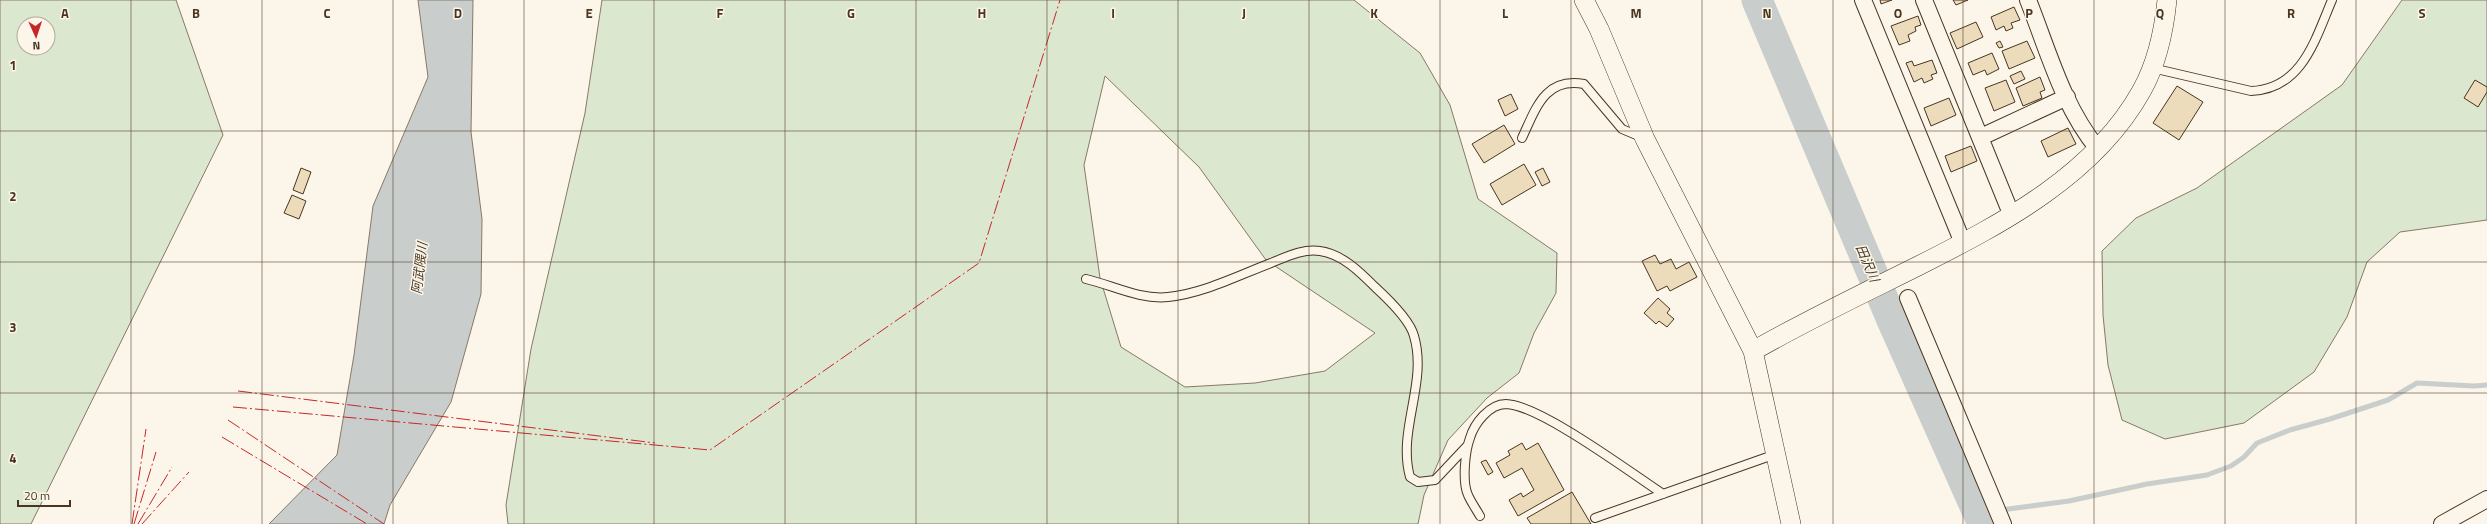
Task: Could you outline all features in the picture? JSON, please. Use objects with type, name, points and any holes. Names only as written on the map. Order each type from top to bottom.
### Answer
[{"type":"street","points":[[1584,0],[1598,28],[1645,139],[1753,351],[1777,454],[1791,524]]},
{"type":"street","points":[[1863,0],[1963,243]]},
{"type":"street","points":[[1924,0],[1982,137],[2012,216]]},
{"type":"street","points":[[2028,0],[2067,97],[2084,131],[2098,149]]},
{"type":"street","points":[[1753,351],[1963,243],[2012,216],[2052,188],[2086,161],[2098,149],[2142,90],[2151,68],[2164,26],[2167,0]]},
{"type":"street","points":[[1982,137],[2067,97]]},
{"type":"street","points":[[1908,298],[2003,524]]},
{"type":"street","points":[[2442,524],[2467,518],[2487,499]]},
{"type":"lane","points":[[2151,68],[2251,91],[2267,90],[2287,79],[2305,62],[2332,0]]},
{"type":"lane","points":[[1522,138],[1539,101],[1559,84],[1571,82],[1584,84],[1622,129],[1645,139]]},
{"type":"lane","points":[[1086,279],[1106,283],[1127,292],[1166,297],[1199,291],[1300,252],[1320,250],[1340,257],[1362,274],[1392,303],[1414,334],[1419,353],[1407,457],[1410,477],[1418,482],[1435,480],[1467,446],[1478,422],[1495,407],[1505,404],[1525,408],[1572,434],[1663,494]]},
{"type":"lane","points":[[1467,446],[1467,493],[1480,516]]},
{"type":"lane","points":[[1595,518],[1777,454]]},
{"type":"green space","points":[[0,0],[176,0],[223,135],[31,524],[0,524]]},
{"type":"green space","points":[[602,0],[1354,0],[1420,53],[1450,105],[1478,199],[1557,253],[1556,293],[1534,333],[1519,373],[1487,398],[1448,440],[1424,495],[1418,524],[508,524],[506,505],[531,349],[585,113]],"holes":[[[1105,76],[1199,167],[1266,260],[1375,333],[1325,371],[1255,383],[1185,387],[1121,347],[1100,278],[1084,165]]]},
{"type":"green space","points":[[2402,0],[2487,0],[2487,220],[2400,232],[2367,262],[2347,317],[2314,372],[2244,423],[2165,439],[2122,420],[2108,365],[2103,315],[2102,251],[2136,218],[2197,188],[2342,85]]},
{"type":"water","name":"阿武隈川","points":[[418,0],[473,0],[471,132],[482,219],[481,294],[451,402],[390,505],[384,524],[269,524],[337,455],[354,355],[373,206],[428,77]]},
{"type":"building","points":[[1880,0],[1892,0],[1881,4]]},
{"type":"building","points":[[1953,0],[1968,0],[1956,5]]},
{"type":"building","points":[[2014,7],[2020,20],[2011,23],[2013,28],[2006,31],[2004,26],[1996,30],[1991,17]]},
{"type":"building","points":[[1918,16],[1921,25],[1915,27],[1916,31],[1908,35],[1910,41],[1899,45],[1891,26]]},
{"type":"building","points":[[1976,22],[1983,37],[1957,49],[1950,33]]},
{"type":"building","points":[[2000,41],[2003,47],[1999,48],[1996,43]]},
{"type":"building","points":[[2027,41],[2035,58],[2009,69],[2002,51]]},
{"type":"building","points":[[1992,53],[1999,69],[1987,75],[1985,70],[1973,75],[1968,63]]},
{"type":"building","points":[[1932,60],[1937,73],[1931,75],[1933,79],[1924,83],[1922,78],[1914,82],[1906,63],[1912,61],[1914,66]]},
{"type":"building","points":[[2021,71],[2025,79],[2014,84],[2010,76]]},
{"type":"building","points":[[2040,77],[2045,90],[2040,92],[2042,98],[2023,106],[2016,88]]},
{"type":"building","points":[[2006,80],[2015,102],[1994,111],[1985,88]]},
{"type":"building","points":[[2475,80],[2487,87],[2487,92],[2478,107],[2464,98]]},
{"type":"building","points":[[2177,86],[2203,102],[2179,140],[2153,123]]},
{"type":"building","points":[[1511,94],[1518,109],[1505,116],[1498,100]]},
{"type":"building","points":[[1949,98],[1956,115],[1931,126],[1924,108]]},
{"type":"building","points":[[1504,125],[1515,144],[1484,163],[1472,144]]},
{"type":"building","points":[[2068,128],[2076,144],[2048,157],[2041,141]]},
{"type":"building","points":[[1971,146],[1977,161],[1951,172],[1945,156]]},
{"type":"building","points":[[1524,164],[1536,185],[1502,205],[1490,184]]},
{"type":"building","points":[[301,168],[311,172],[303,194],[293,190]]},
{"type":"building","points":[[1543,168],[1550,182],[1542,186],[1535,172]]},
{"type":"building","points":[[292,195],[306,201],[299,219],[284,213]]},
{"type":"building","points":[[1655,255],[1660,264],[1671,259],[1676,269],[1689,262],[1697,277],[1670,291],[1667,286],[1657,291],[1642,261]]},
{"type":"building","points":[[1658,298],[1670,309],[1667,313],[1674,319],[1667,327],[1659,321],[1656,324],[1644,313]]},
{"type":"building","points":[[1522,443],[1526,450],[1538,443],[1564,490],[1518,516],[1509,500],[1521,493],[1523,497],[1534,490],[1522,468],[1504,478],[1496,463],[1510,455],[1508,451]]},
{"type":"building","points":[[1486,460],[1493,472],[1488,475],[1481,462]]},
{"type":"building","points":[[1572,492],[1591,524],[1531,524],[1527,518]]},
{"type":"waterway","name":"田沢川","points":[[1757,0],[1892,320],[1983,524]]},
{"type":"waterway","points":[[1978,513],[2069,501],[2147,484],[2207,475],[2231,466],[2244,457],[2257,443],[2290,430],[2388,400],[2417,383],[2474,386],[2487,385]]},
{"type":"power","points":[[233,407],[710,450],[979,263],[1060,0]]},
{"type":"power","points":[[238,391],[655,443]]},
{"type":"power","points":[[228,420],[384,524]]},
{"type":"power","points":[[132,524],[146,429]]},
{"type":"power","points":[[222,437],[367,524]]},
{"type":"power","points":[[134,524],[156,452]]},
{"type":"power","points":[[138,524],[172,467]]},
{"type":"power","points":[[142,524],[189,472]]}]
